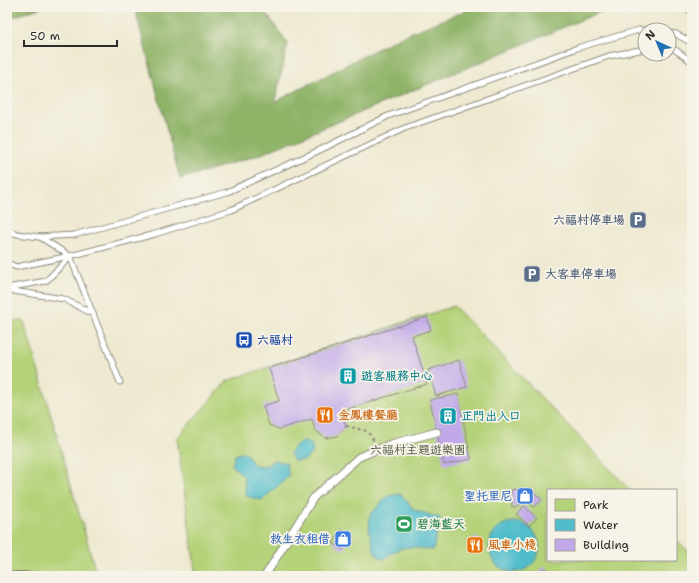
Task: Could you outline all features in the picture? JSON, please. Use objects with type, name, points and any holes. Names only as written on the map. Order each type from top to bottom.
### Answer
[{"type":"street","points":[[265,576],[314,497],[359,457],[391,444],[437,432]]},
{"type":"lane","points":[[7,230],[17,234],[39,237],[74,235],[227,192],[320,150],[388,116],[580,47],[637,31]]},
{"type":"lane","points":[[677,35],[692,43]]},
{"type":"lane","points":[[7,263],[16,267],[70,256],[155,234],[231,210],[405,128],[609,56],[637,51]]},
{"type":"lane","points":[[677,51],[692,62]]},
{"type":"lane","points":[[39,237],[70,256],[120,382]]},
{"type":"lane","points":[[7,289],[46,281],[70,256]]},
{"type":"lane","points":[[7,289],[64,299],[93,314]]},
{"type":"path","points":[[346,426],[366,430],[379,449]]},
{"type":"green space","points":[[7,7],[42,7],[7,19]]},
{"type":"green space","points":[[132,7],[261,7],[288,43],[275,102],[400,37],[475,7],[612,7],[259,155],[180,179],[136,13]]},
{"type":"green space","points":[[678,7],[692,7],[692,16]]},
{"type":"green space","name":"六福村主題遊樂園","points":[[454,306],[629,489],[547,489],[547,561],[677,561],[677,540],[692,555],[692,576],[196,576],[177,438],[227,381]]},
{"type":"green space","points":[[7,320],[24,321],[97,576],[7,576]]},
{"type":"water","points":[[303,441],[312,445],[313,452],[305,460],[294,461],[290,454],[294,447]]},
{"type":"water","points":[[245,452],[254,465],[266,466],[274,460],[286,463],[289,476],[262,500],[246,496],[244,477],[232,465],[235,455]]},
{"type":"water","name":"碧海藍天","points":[[401,494],[414,510],[440,518],[433,550],[411,547],[401,549],[395,551],[383,560],[375,553],[369,529],[370,515],[388,496]]},
{"type":"water","points":[[514,522],[523,524],[534,533],[539,547],[537,556],[528,567],[514,572],[505,570],[494,561],[489,547],[491,538],[500,527]]},
{"type":"building","name":"遊客服務中心","points":[[427,317],[431,330],[412,336],[427,384],[341,411],[346,426],[337,436],[325,438],[315,430],[312,419],[279,429],[269,425],[263,406],[279,401],[269,368]]},
{"type":"building","points":[[459,360],[467,387],[436,396],[428,370]]},
{"type":"building","name":"正門出入口","points":[[458,394],[471,459],[444,465],[430,400]]},
{"type":"building","name":"聖托里尼","points":[[518,489],[535,493],[542,500],[534,507],[526,501],[521,500],[518,507],[512,507],[511,490]]},
{"type":"building","points":[[524,506],[537,518],[529,526],[516,514]]},
{"type":"building","name":"救生衣租借","points":[[342,529],[352,536],[343,550],[333,543]]},
{"type":"building","name":"風車小棧","points":[[475,538],[480,540],[482,545],[480,550],[475,552],[470,550],[468,545],[470,540]]},
{"type":"building","points":[[544,567],[553,576],[536,576]]},
{"type":"railway","points":[[7,574],[38,574],[42,576]]},
{"type":"place","name":"六福村停車場","points":[[638,220]]},
{"type":"place","name":"大客車停車場","points":[[532,274]]},
{"type":"place","name":"六福村","points":[[244,340]]},
{"type":"place","name":"遊客服務中心","points":[[348,376]]},
{"type":"place","name":"金鳳樓餐廳","points":[[325,415]]},
{"type":"place","name":"正門出入口","points":[[448,416]]},
{"type":"place","name":"聖托里尼","points":[[525,496]]},
{"type":"place","name":"碧海藍天","points":[[404,524]]},
{"type":"place","name":"救生衣租借","points":[[343,539]]},
{"type":"place","name":"風車小棧","points":[[475,545]]}]
